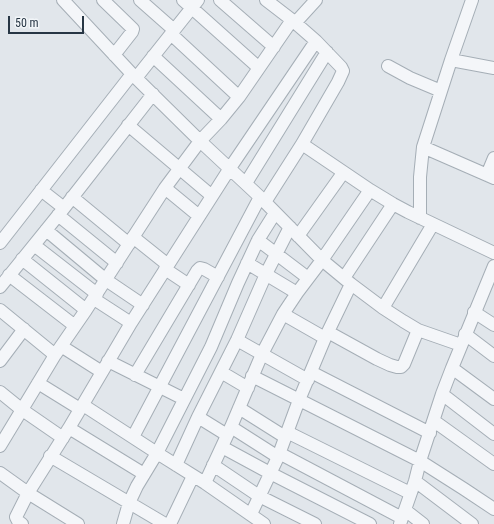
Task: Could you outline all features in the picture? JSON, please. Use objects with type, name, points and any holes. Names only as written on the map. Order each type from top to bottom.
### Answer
[{"type":"street","points":[[103,0],[133,29],[114,55]]},
{"type":"street","points":[[140,0],[239,97]]},
{"type":"street","points":[[220,0],[274,47]]},
{"type":"street","points":[[133,437],[218,277],[262,200],[302,144],[343,71],[316,41],[266,0]]},
{"type":"street","points":[[420,218],[420,178],[423,147],[472,0]]},
{"type":"street","points":[[67,1],[134,76],[246,183],[322,260],[383,308],[418,330],[463,340],[494,356]]},
{"type":"street","points":[[0,446],[21,409],[58,351],[95,297],[165,188],[200,140],[221,119],[239,97],[274,47],[311,2]]},
{"type":"street","points":[[0,243],[134,76],[153,56],[172,32],[191,3],[260,68]]},
{"type":"street","points":[[22,524],[16,517],[28,493],[50,456],[66,433],[166,267],[230,168],[316,41]]},
{"type":"street","points":[[246,183],[327,52]]},
{"type":"street","points":[[153,56],[221,119]]},
{"type":"street","points":[[451,60],[494,68]]},
{"type":"street","points":[[388,66],[410,78],[441,91]]},
{"type":"street","points":[[0,287],[153,94]]},
{"type":"street","points":[[128,125],[212,196]]},
{"type":"street","points":[[302,144],[343,173],[393,204],[494,253]]},
{"type":"street","points":[[423,147],[490,177],[494,158]]},
{"type":"street","points":[[176,465],[198,417],[237,340],[276,253],[343,173]]},
{"type":"street","points":[[165,188],[199,216]]},
{"type":"street","points":[[41,190],[61,211],[117,263]]},
{"type":"street","points":[[205,483],[262,354],[283,314],[370,190]]},
{"type":"street","points":[[72,197],[189,285]]},
{"type":"street","points":[[258,521],[259,496],[278,455],[348,281],[393,204]]},
{"type":"street","points":[[123,524],[129,503],[157,453],[211,347],[247,263],[258,240],[275,212]]},
{"type":"street","points":[[383,308],[433,224]]},
{"type":"street","points":[[46,230],[106,280],[142,305]]},
{"type":"street","points":[[258,240],[308,278]]},
{"type":"street","points":[[34,245],[95,297],[131,323]]},
{"type":"street","points":[[22,259],[86,310]]},
{"type":"street","points":[[247,263],[297,294]]},
{"type":"street","points":[[402,518],[442,394],[474,312],[490,287],[494,266]]},
{"type":"street","points":[[135,375],[197,271],[200,268],[204,269],[218,277]]},
{"type":"street","points":[[9,275],[75,326]]},
{"type":"street","points":[[0,310],[24,329],[58,351],[102,372]]},
{"type":"street","points":[[474,312],[494,326]]},
{"type":"street","points":[[283,314],[397,367],[401,367],[404,364],[418,330]]},
{"type":"street","points":[[0,361],[24,329]]},
{"type":"street","points":[[237,340],[262,354],[310,376],[432,427],[494,464]]},
{"type":"street","points":[[108,361],[184,399]]},
{"type":"street","points":[[452,368],[494,399]]},
{"type":"street","points":[[221,372],[299,400],[420,461],[494,509]]},
{"type":"street","points":[[38,383],[133,437],[205,483],[258,521]]},
{"type":"street","points":[[0,392],[21,409],[144,474]]},
{"type":"street","points":[[442,394],[494,434]]},
{"type":"street","points":[[239,408],[286,435],[410,493]]},
{"type":"street","points":[[198,417],[278,455],[402,518],[423,524]]},
{"type":"street","points":[[222,447],[370,524]]},
{"type":"street","points":[[50,456],[165,524]]},
{"type":"street","points":[[213,465],[259,496],[315,524]]},
{"type":"street","points":[[0,473],[28,493],[78,524]]},
{"type":"street","points":[[170,524],[193,476]]},
{"type":"street","points":[[415,481],[472,524]]}]
